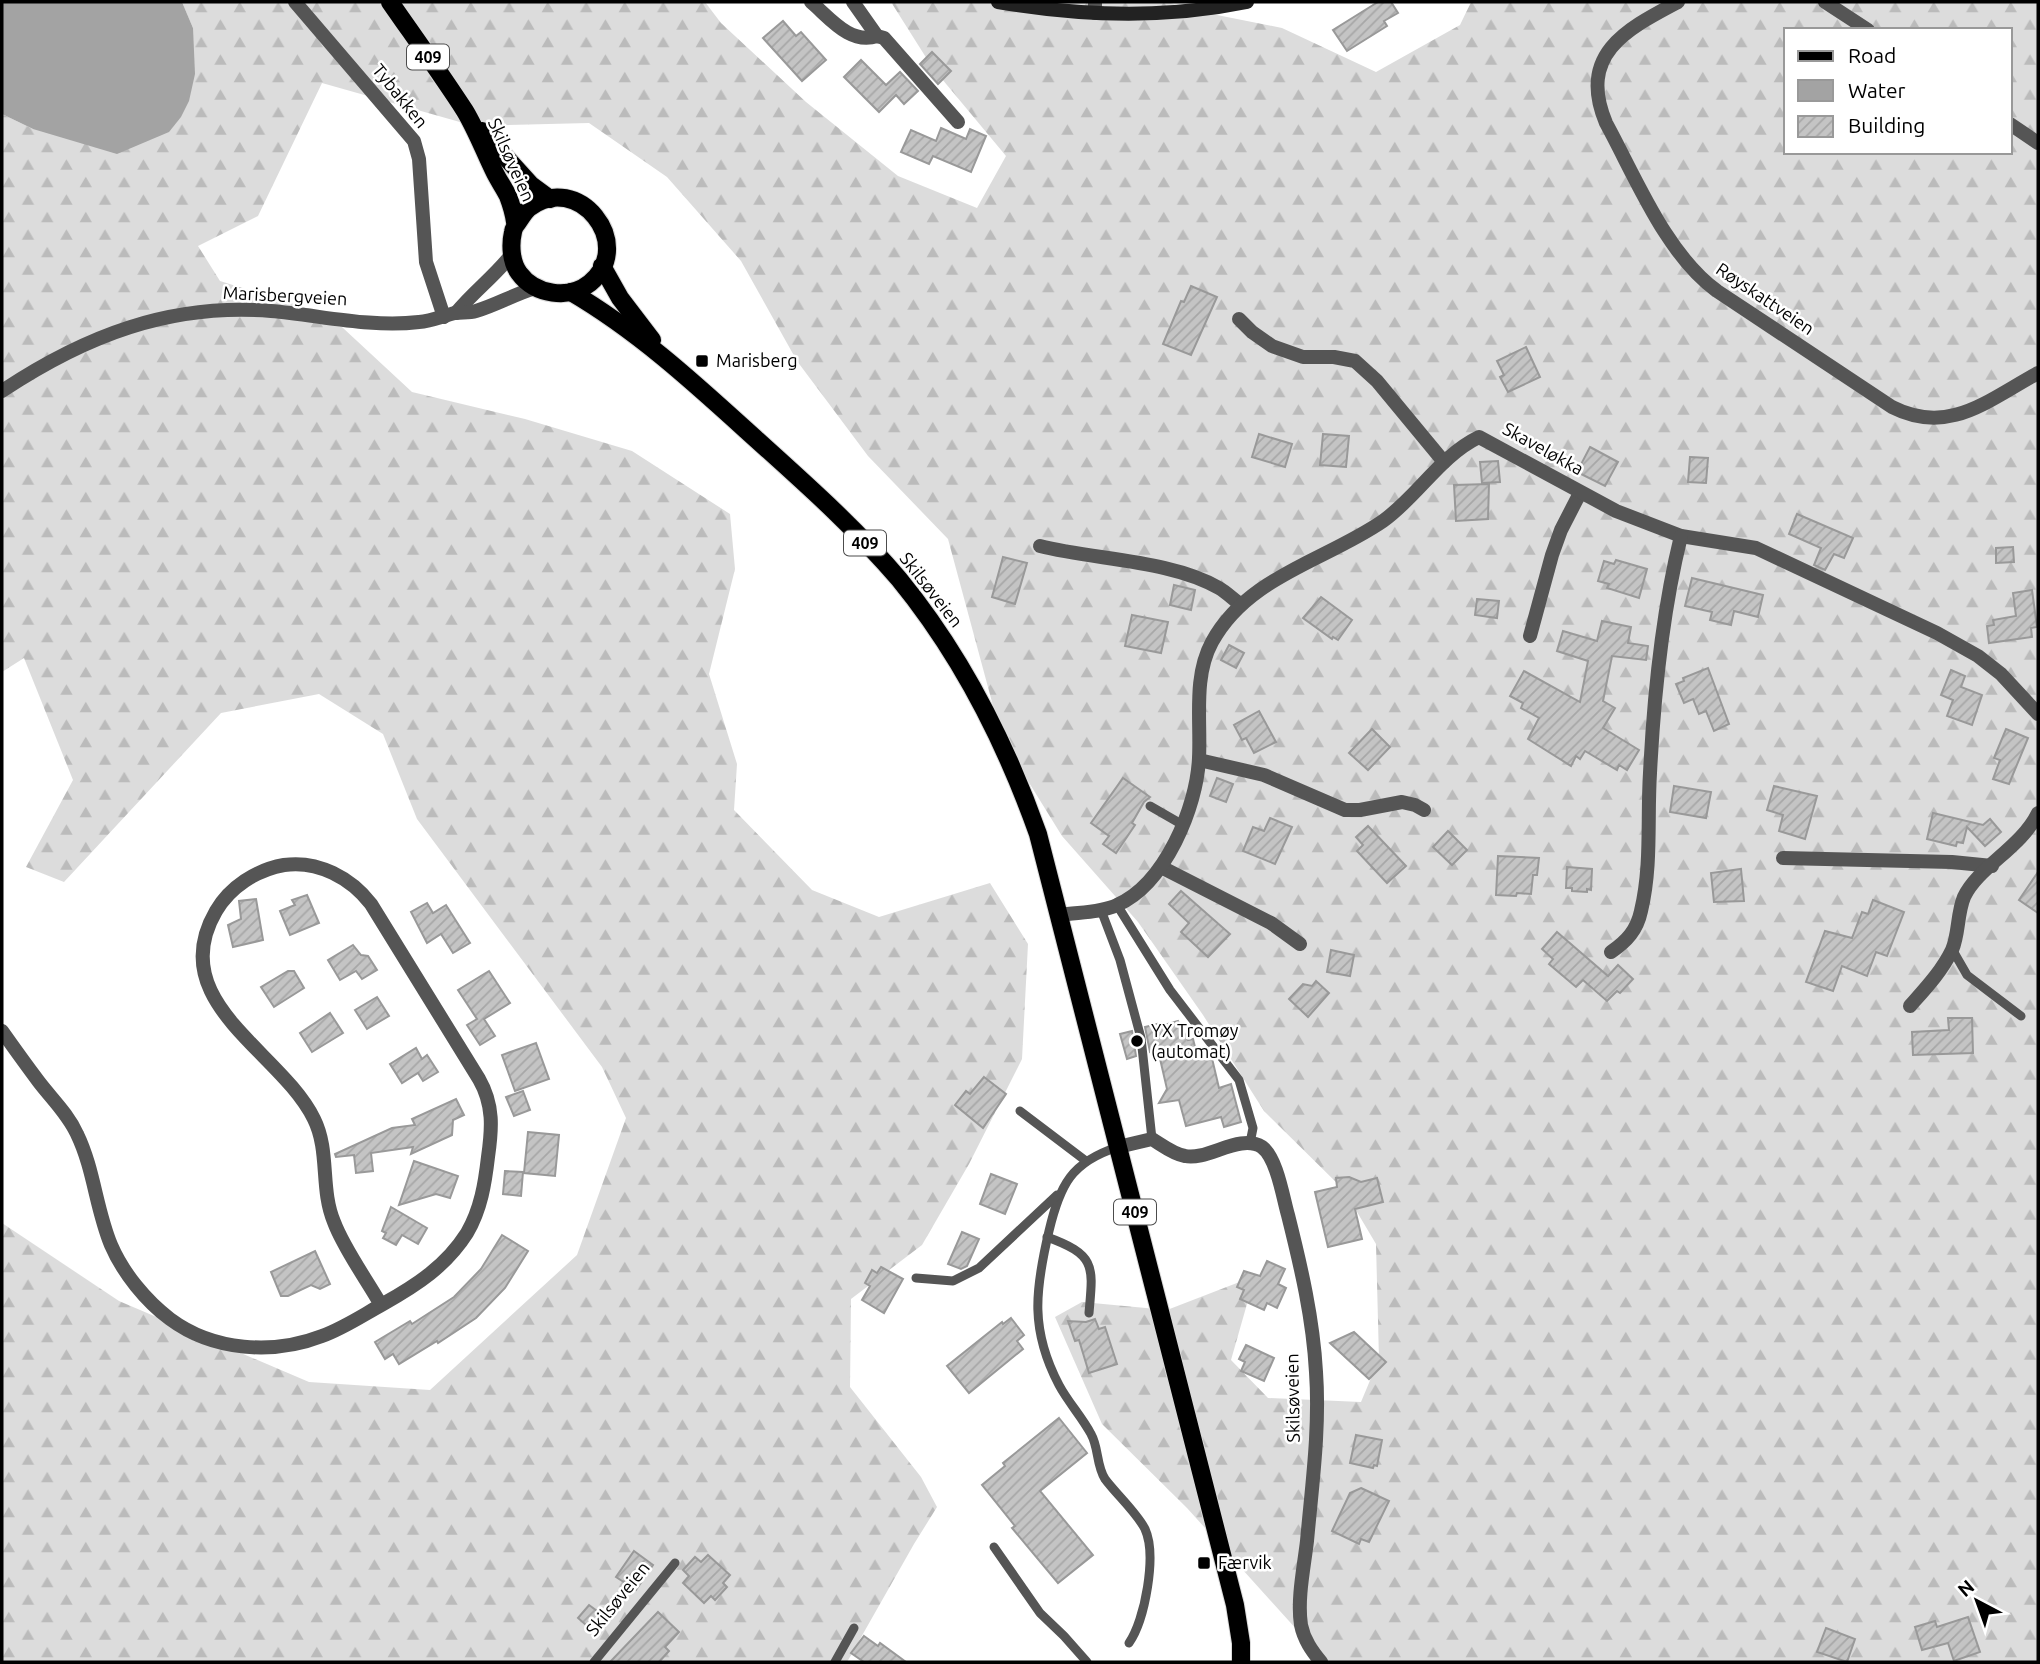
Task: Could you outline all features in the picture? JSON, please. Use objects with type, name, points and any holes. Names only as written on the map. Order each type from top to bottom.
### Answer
[{"type":"main road","name":"Skilsøveien","points":[[390,2],[466,113],[531,185],[550,199]]},
{"type":"main road","points":[[998,2],[1169,14],[1247,2]]},
{"type":"main road","name":"Skilsøveien","points":[[466,113],[508,197],[516,225]]},
{"type":"main road","name":"Skilsøveien","points":[[507,260],[516,225],[530,208],[550,199],[576,201],[598,218],[607,240],[602,266],[620,298],[668,359]]},
{"type":"main road","points":[[507,260],[519,272],[529,290]]},
{"type":"main road","points":[[571,292],[590,282],[602,266]]},
{"type":"main road","name":"Skilsøveien","points":[[529,290],[571,292],[668,359],[853,530],[898,578],[961,665],[984,705],[1013,766],[1038,834],[1060,915],[1235,1605],[1241,1662]]},
{"type":"street","name":"Tybakken","points":[[295,2],[414,141],[419,159],[426,262],[450,315]]},
{"type":"street","points":[[811,2],[851,36],[860,39],[877,36],[884,38],[958,122]]},
{"type":"street","points":[[853,2],[877,36]]},
{"type":"street","name":"Røyskattveien","points":[[1678,2],[1636,24],[1618,39],[1602,64],[1598,100],[1606,123],[1673,246],[1694,272],[1729,299],[1908,415],[1925,419],[1954,416],[2038,373]]},
{"type":"street","points":[[1825,2],[1865,28]]},
{"type":"street","points":[[2012,125],[2038,143]]},
{"type":"street","points":[[450,315],[507,260]]},
{"type":"street","name":"Marisbergveien","points":[[2,391],[100,336],[162,318],[232,310],[384,323],[417,322],[475,311],[529,290]]},
{"type":"street","points":[[1239,319],[1272,346],[1303,357],[1334,357],[1355,361],[1377,381],[1444,463]]},
{"type":"street","name":"Skaveløkka","points":[[1117,905],[1140,891],[1161,867],[1183,825],[1192,801],[1199,760],[1198,711],[1203,664],[1212,642],[1240,604],[1310,560],[1385,520],[1462,446],[1479,437],[1616,511],[1681,536],[1756,548],[1937,633],[1978,656],[2001,674],[2038,714]]},
{"type":"street","points":[[1531,636],[1552,555],[1580,493]]},
{"type":"street","points":[[1611,952],[1628,941],[1635,929],[1646,887],[1649,775],[1659,654],[1681,536]]},
{"type":"street","points":[[1040,546],[1166,569],[1220,588],[1240,604]]},
{"type":"street","points":[[1199,760],[1264,775],[1345,810],[1402,802],[1424,810]]},
{"type":"street","points":[[1910,1006],[1931,982],[1952,949],[1964,897],[1977,880],[2028,831],[2038,813]]},
{"type":"street","points":[[1783,858],[1952,862],[1992,866]]},
{"type":"street","points":[[2,1031],[63,1110],[76,1132],[94,1180],[110,1243],[141,1291],[171,1319],[188,1330],[226,1344],[266,1347],[305,1342],[324,1335],[382,1305],[428,1278],[456,1248],[471,1225],[484,1187],[492,1123],[489,1101],[480,1080],[361,892],[350,882],[328,871],[290,864],[265,870],[237,886],[215,912],[204,942],[205,968],[208,985],[219,1009],[307,1106],[323,1143],[327,1198],[333,1222],[382,1305]]},
{"type":"street","points":[[1161,867],[1271,923],[1300,944]]},
{"type":"street","points":[[1060,915],[1101,910],[1117,905]]},
{"type":"street","points":[[1118,1147],[1152,1139],[1186,1157],[1250,1143]]},
{"type":"street","name":"Skilsøveien","points":[[1250,1143],[1262,1147],[1270,1157],[1279,1179],[1306,1288],[1316,1371],[1317,1419],[1301,1592],[1301,1623],[1305,1639],[1321,1662]]},
{"type":"lane","points":[[1150,806],[1183,825]]},
{"type":"lane","points":[[1117,905],[1170,990],[1239,1080],[1253,1128],[1250,1143]]},
{"type":"lane","points":[[1101,910],[1120,960],[1141,1038],[1152,1139]]},
{"type":"lane","points":[[1952,949],[1967,975],[2021,1016]]},
{"type":"lane","points":[[1020,1111],[1086,1161]]},
{"type":"lane","points":[[1118,1147],[1101,1152],[1086,1161],[1065,1182],[1059,1194],[1042,1261],[1036,1317],[1044,1354],[1060,1387],[1092,1436],[1104,1478],[1145,1530],[1149,1554],[1146,1595],[1142,1616],[1129,1643]]},
{"type":"lane","points":[[916,1279],[953,1281],[979,1268],[1059,1194]]},
{"type":"lane","points":[[1047,1237],[1084,1256],[1090,1265],[1092,1278],[1089,1313]]},
{"type":"lane","points":[[994,1547],[1040,1613],[1087,1662]]},
{"type":"lane","name":"Skilsøveien","points":[[594,1662],[675,1563]]},
{"type":"lane","points":[[835,1662],[854,1628]]},
{"type":"green space","points":[[182,2],[705,2],[721,23],[806,102],[898,176],[977,208],[1006,156],[932,67],[891,2],[1168,2],[1187,9],[1282,28],[1376,72],[1460,25],[1471,2],[2038,2],[2038,1662],[1326,1662],[1187,1508],[1102,1424],[1055,1317],[1082,1302],[1167,1310],[1255,1276],[1231,1360],[1268,1398],[1361,1402],[1379,1359],[1376,1244],[1344,1190],[1264,1111],[1203,1015],[1138,922],[1062,836],[1002,739],[948,539],[868,456],[797,361],[741,261],[667,177],[589,123],[474,126],[322,83],[258,216],[198,246],[220,281],[329,315],[412,392],[525,419],[632,451],[730,514],[735,569],[709,674],[737,764],[734,810],[812,890],[879,917],[990,883],[1028,944],[1022,1059],[969,1164],[922,1245],[851,1299],[850,1387],[921,1477],[937,1507],[847,1662],[2,1662],[2,1223],[119,1301],[309,1382],[430,1390],[577,1255],[626,1118],[602,1067],[417,819],[383,734],[319,694],[221,713],[64,882],[26,867],[73,780],[24,658],[2,672],[2,114],[33,129],[193,28]]},
{"type":"water","points":[[2,2],[182,2],[193,28],[195,74],[189,101],[181,117],[169,132],[117,154],[33,129],[2,114]]},
{"type":"building","points":[[1378,2],[1391,2],[1398,13],[1384,21],[1387,26],[1347,51],[1333,30]]},
{"type":"building","points":[[783,21],[796,36],[801,32],[826,60],[802,81],[763,38]]},
{"type":"building","points":[[932,52],[951,71],[938,84],[920,64]]},
{"type":"building","points":[[861,60],[886,85],[900,72],[918,91],[904,104],[896,95],[879,112],[844,77]]},
{"type":"building","points":[[941,128],[966,139],[970,129],[986,136],[971,172],[933,156],[929,164],[901,152],[911,130],[936,141]]},
{"type":"building","points":[[1191,286],[1217,297],[1191,355],[1163,344],[1181,301],[1184,302]]},
{"type":"building","points":[[1526,347],[1540,377],[1508,392],[1500,377],[1504,375],[1497,361]]},
{"type":"building","points":[[1259,434],[1292,444],[1285,467],[1252,457]]},
{"type":"building","points":[[1323,434],[1349,436],[1346,467],[1320,465]]},
{"type":"building","points":[[1590,447],[1618,462],[1605,486],[1577,472]]},
{"type":"building","points":[[1690,457],[1708,458],[1706,483],[1688,482]]},
{"type":"building","points":[[1498,461],[1500,482],[1482,483],[1480,462]]},
{"type":"building","points":[[1489,484],[1488,519],[1456,521],[1454,485]]},
{"type":"building","points":[[1797,514],[1853,538],[1844,558],[1834,554],[1825,570],[1814,565],[1821,548],[1789,534]]},
{"type":"building","points":[[2013,547],[2014,562],[1996,563],[1996,548]]},
{"type":"building","points":[[1003,557],[1027,563],[1015,604],[992,597]]},
{"type":"building","points":[[1616,560],[1647,569],[1639,598],[1607,588],[1609,584],[1598,581],[1604,561],[1614,564]]},
{"type":"building","points":[[1692,578],[1763,595],[1758,617],[1734,611],[1731,625],[1710,620],[1712,612],[1685,606]]},
{"type":"building","points":[[1174,585],[1195,590],[1191,610],[1170,605]]},
{"type":"building","points":[[2032,590],[2037,627],[2031,628],[2032,637],[1989,643],[1987,626],[1994,625],[1993,620],[2016,616],[2013,593]]},
{"type":"building","points":[[1321,597],[1352,620],[1338,640],[1333,637],[1332,639],[1303,618]]},
{"type":"building","points":[[1477,599],[1499,601],[1497,618],[1475,615]]},
{"type":"building","points":[[1132,615],[1168,622],[1161,653],[1125,646]]},
{"type":"building","points":[[1602,621],[1631,627],[1628,643],[1648,646],[1646,660],[1612,656],[1603,701],[1615,708],[1603,728],[1639,750],[1627,770],[1619,765],[1617,770],[1585,751],[1580,759],[1576,756],[1571,766],[1528,739],[1539,718],[1521,708],[1523,703],[1510,696],[1524,671],[1580,702],[1588,661],[1557,651],[1563,631],[1597,641]]},
{"type":"building","points":[[1229,645],[1244,653],[1236,668],[1221,660]]},
{"type":"building","points":[[1708,668],[1729,724],[1714,731],[1706,711],[1699,714],[1693,699],[1684,703],[1676,684],[1684,681],[1683,678]]},
{"type":"building","points":[[1951,670],[1965,676],[1961,687],[1982,695],[1972,725],[1947,716],[1953,700],[1941,695]]},
{"type":"building","points":[[1259,711],[1276,742],[1254,753],[1246,738],[1242,740],[1234,725]]},
{"type":"building","points":[[1372,729],[1390,747],[1368,770],[1349,753]]},
{"type":"building","points":[[2006,729],[2028,738],[2009,784],[1993,779],[2000,760],[1994,758]]},
{"type":"building","points":[[1123,778],[1150,797],[1144,802],[1132,823],[1135,825],[1116,853],[1103,844],[1109,836],[1091,823]]},
{"type":"building","points":[[1217,778],[1233,784],[1226,802],[1210,796]]},
{"type":"building","points":[[1674,786],[1711,792],[1706,818],[1670,812]]},
{"type":"building","points":[[1774,786],[1817,796],[1805,839],[1779,831],[1783,815],[1767,810]]},
{"type":"building","points":[[1933,813],[1983,825],[1990,819],[2001,832],[1985,846],[1967,827],[1963,843],[1957,842],[1956,846],[1927,839]]},
{"type":"building","points":[[1270,818],[1292,827],[1275,864],[1243,851],[1253,827],[1264,831]]},
{"type":"building","points":[[1368,826],[1406,866],[1387,883],[1357,851],[1363,845],[1356,837]]},
{"type":"building","points":[[1448,831],[1467,850],[1452,865],[1433,847]]},
{"type":"building","points":[[1498,856],[1539,858],[1537,875],[1533,875],[1531,894],[1496,895]]},
{"type":"building","points":[[1567,867],[1592,869],[1591,890],[1572,891],[1572,888],[1566,888]]},
{"type":"building","points":[[1741,869],[1744,901],[1714,902],[1711,873]]},
{"type":"building","points":[[2038,872],[2038,913],[2019,900]]},
{"type":"building","points":[[1181,891],[1230,934],[1208,957],[1181,932],[1189,923],[1169,904]]},
{"type":"building","points":[[307,895],[319,923],[290,935],[280,911],[295,905],[292,900]]},
{"type":"building","points":[[256,899],[263,940],[233,947],[228,925],[241,919],[239,901]]},
{"type":"building","points":[[1873,900],[1904,912],[1887,956],[1876,952],[1867,976],[1842,966],[1833,991],[1806,982],[1825,931],[1852,938],[1862,912],[1868,914]]},
{"type":"building","points":[[427,903],[433,913],[446,905],[470,943],[453,953],[441,934],[427,943],[411,912]]},
{"type":"building","points":[[1557,932],[1608,976],[1618,965],[1633,979],[1620,993],[1617,991],[1607,1001],[1583,980],[1576,987],[1549,964],[1553,959],[1542,949]]},
{"type":"building","points":[[353,945],[361,955],[368,956],[377,970],[362,979],[356,971],[340,980],[328,960]]},
{"type":"building","points":[[1331,950],[1354,955],[1350,976],[1327,972]]},
{"type":"building","points":[[288,971],[294,971],[304,988],[274,1007],[261,987]]},
{"type":"building","points":[[489,971],[510,1003],[484,1019],[495,1036],[480,1045],[467,1025],[477,1019],[458,990]]},
{"type":"building","points":[[1316,981],[1329,993],[1308,1017],[1289,999],[1303,984],[1312,986]]},
{"type":"building","points":[[377,997],[389,1016],[367,1029],[355,1010]]},
{"type":"building","points":[[330,1013],[343,1033],[312,1052],[300,1033]]},
{"type":"building","points":[[1948,1018],[1972,1018],[1973,1053],[1913,1055],[1912,1032],[1949,1030]]},
{"type":"building","points":[[1178,1021],[1188,1040],[1193,1039],[1197,1055],[1208,1052],[1211,1054],[1219,1088],[1231,1084],[1241,1122],[1224,1127],[1221,1117],[1186,1126],[1179,1100],[1159,1103],[1167,1089],[1158,1050],[1150,1052],[1145,1027]]},
{"type":"building","points":[[1132,1031],[1136,1056],[1127,1059],[1120,1034]]},
{"type":"building","points":[[536,1043],[549,1079],[515,1091],[502,1055]]},
{"type":"building","points":[[416,1048],[422,1059],[427,1055],[438,1072],[423,1081],[418,1073],[402,1083],[390,1064]]},
{"type":"building","points":[[984,1077],[1006,1094],[983,1128],[955,1105],[966,1091],[970,1094]]},
{"type":"building","points":[[523,1091],[530,1110],[514,1116],[506,1097]]},
{"type":"building","points":[[456,1099],[464,1115],[453,1120],[452,1135],[411,1154],[413,1147],[371,1153],[373,1171],[356,1173],[354,1155],[336,1157],[335,1154],[392,1128],[415,1125],[412,1119]]},
{"type":"building","points":[[528,1132],[559,1135],[555,1176],[524,1173]]},
{"type":"building","points":[[414,1161],[458,1176],[450,1198],[436,1194],[399,1205]]},
{"type":"building","points":[[505,1171],[523,1172],[521,1196],[503,1194]]},
{"type":"building","points":[[991,1174],[1017,1184],[1005,1214],[980,1204]]},
{"type":"building","points":[[1349,1177],[1361,1182],[1377,1178],[1383,1202],[1355,1209],[1362,1239],[1328,1247],[1315,1192],[1337,1187],[1336,1178]]},
{"type":"building","points":[[391,1207],[427,1228],[418,1244],[402,1235],[396,1245],[383,1238],[386,1233],[382,1231]]},
{"type":"building","points":[[962,1232],[979,1239],[967,1266],[961,1269],[948,1264]]},
{"type":"building","points":[[502,1235],[528,1251],[505,1288],[476,1318],[438,1343],[437,1341],[399,1364],[393,1354],[385,1359],[375,1342],[410,1321],[412,1324],[454,1297],[481,1269]]},
{"type":"building","points":[[315,1251],[330,1284],[320,1289],[311,1285],[288,1296],[281,1296],[271,1272]]},
{"type":"building","points":[[1267,1261],[1285,1269],[1278,1284],[1286,1288],[1277,1308],[1267,1303],[1264,1310],[1240,1299],[1244,1290],[1237,1287],[1244,1271],[1260,1276]]},
{"type":"building","points":[[881,1267],[903,1279],[884,1313],[862,1300],[870,1286],[865,1283],[872,1270],[877,1273]]},
{"type":"building","points":[[1011,1318],[1024,1335],[1017,1341],[1023,1349],[969,1393],[947,1366],[1002,1322],[1003,1324]]},
{"type":"building","points":[[1095,1319],[1099,1329],[1105,1327],[1117,1364],[1089,1373],[1079,1340],[1075,1341],[1068,1321],[1086,1322]]},
{"type":"building","points":[[1354,1332],[1386,1362],[1369,1379],[1330,1343]]},
{"type":"building","points":[[1246,1345],[1274,1358],[1264,1381],[1241,1371],[1245,1362],[1239,1359]]},
{"type":"building","points":[[1059,1418],[1087,1453],[1040,1491],[1093,1555],[1058,1583],[1012,1528],[1015,1526],[982,1485],[1005,1466],[1003,1463]]},
{"type":"building","points":[[1356,1435],[1382,1440],[1377,1466],[1374,1465],[1373,1468],[1350,1463]]},
{"type":"building","points":[[1361,1488],[1389,1501],[1369,1542],[1361,1539],[1359,1544],[1332,1531],[1350,1493]]},
{"type":"building","points":[[634,1551],[653,1565],[636,1590],[616,1577]]},
{"type":"building","points":[[708,1555],[730,1575],[723,1583],[727,1587],[715,1600],[711,1596],[704,1603],[683,1583],[689,1576],[683,1570],[695,1557],[701,1562]]},
{"type":"building","points":[[589,1605],[601,1614],[592,1625],[586,1625],[578,1618]]},
{"type":"building","points":[[658,1612],[679,1632],[665,1647],[669,1651],[659,1662],[610,1662]]},
{"type":"building","points":[[1968,1617],[1980,1652],[1954,1661],[1948,1643],[1922,1650],[1915,1627],[1935,1621],[1937,1627]]},
{"type":"building","points":[[1826,1628],[1855,1639],[1847,1662],[1817,1652]]},
{"type":"building","points":[[864,1636],[878,1646],[880,1643],[906,1662],[864,1662],[851,1653]]},
{"type":"place","name":"Marisberg","points":[[702,361]]},
{"type":"place","name":"YX Tromøy (automat)","points":[[1137,1041]]},
{"type":"place","name":"Færvik","points":[[1204,1563]]}]
